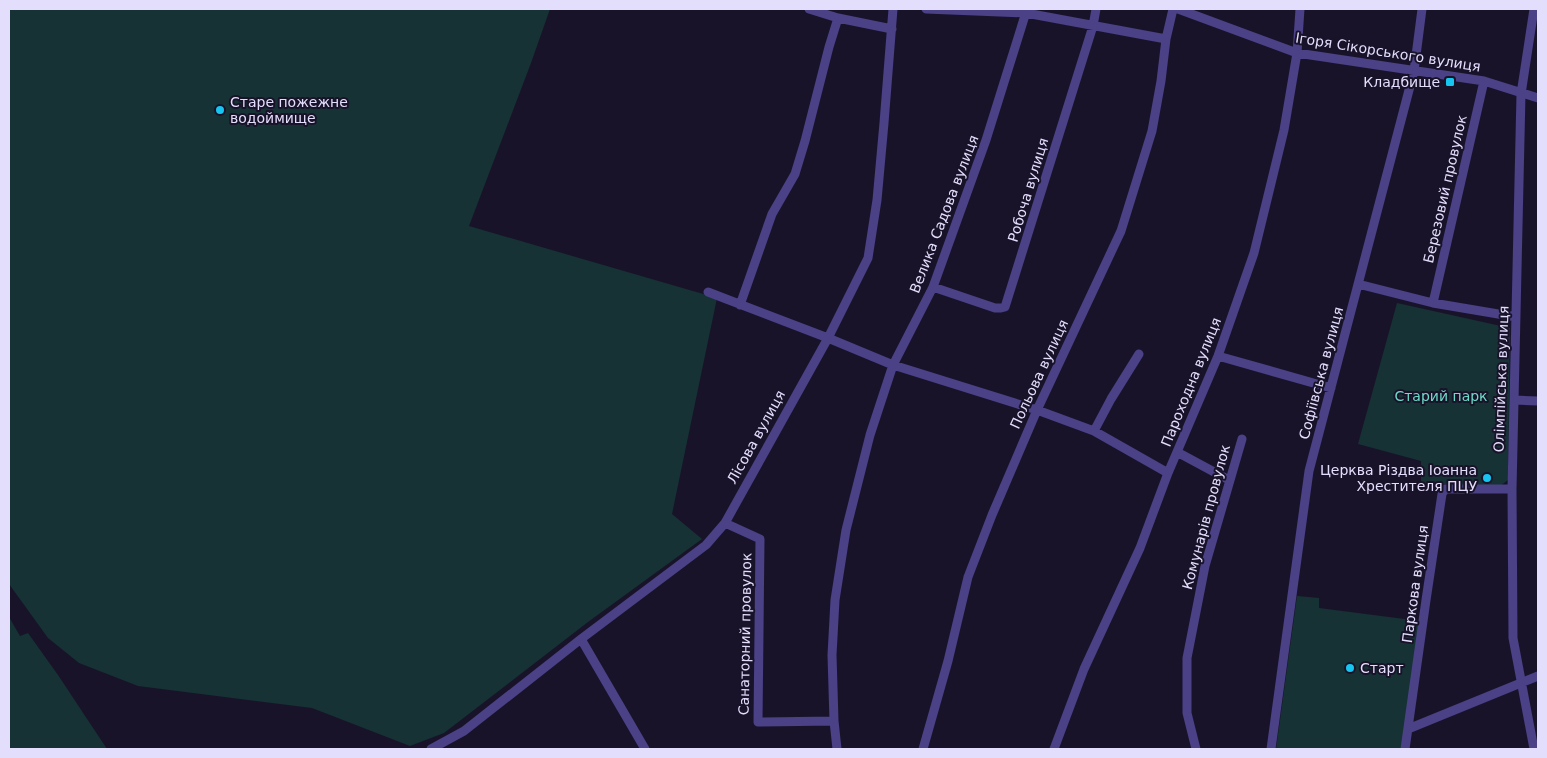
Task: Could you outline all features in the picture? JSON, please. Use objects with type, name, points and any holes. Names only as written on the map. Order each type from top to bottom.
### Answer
[{"type":"street","points":[[809,9],[838,18],[892,29]]},
{"type":"street","name":"Лісова вулиця","points":[[431,749],[464,731],[581,639],[706,545],[724,523],[828,338],[868,258],[878,181],[893,9]]},
{"type":"street","points":[[926,9],[1026,11],[1093,26],[1166,39]]},
{"type":"street","name":"Робоча вулиця","points":[[933,287],[995,308],[1005,307],[1093,26],[1096,9]]},
{"type":"street","name":"Польова вулиця","points":[[923,749],[948,661],[968,577],[1037,410],[1121,230],[1152,131],[1166,39],[1174,9]]},
{"type":"street","name":"Ігоря Сікорського вулиця","points":[[1178,9],[1297,53],[1484,81],[1538,98]]},
{"type":"street","name":"Пароходна вулиця","points":[[1054,749],[1084,669],[1140,548],[1168,473],[1218,356],[1254,253],[1284,130],[1297,53],[1300,9]]},
{"type":"street","name":"Софіївська вулиця","points":[[1271,749],[1309,471],[1414,71],[1422,9]]},
{"type":"street","name":"Олімпійська вулиця","points":[[1534,9],[1521,94],[1512,489],[1513,638],[1534,749]]},
{"type":"street","name":"Велика Садова вулиця","points":[[837,749],[834,721],[832,654],[835,600],[845,538],[870,435],[892,365],[933,287],[986,140],[1026,11]]},
{"type":"street","points":[[740,305],[772,214],[795,174],[806,141],[838,18]]},
{"type":"street","name":"Березовий провулок","points":[[1433,303],[1484,81]]},
{"type":"street","points":[[1358,284],[1433,303],[1516,317]]},
{"type":"street","points":[[708,292],[892,365],[1037,410],[1094,431],[1168,473]]},
{"type":"street","points":[[1094,431],[1139,354]]},
{"type":"street","points":[[1218,356],[1331,388]]},
{"type":"street","points":[[1514,400],[1538,401]]},
{"type":"street","name":"Комунарів провулок","points":[[1196,749],[1187,713],[1187,658],[1204,566],[1242,439]]},
{"type":"street","points":[[1177,452],[1229,480]]},
{"type":"street","name":"Паркова вулиця","points":[[1406,749],[1442,494],[1446,489],[1512,489]]},
{"type":"street","name":"Санаторний провулок","points":[[724,523],[760,538],[758,722],[834,721]]},
{"type":"street","points":[[581,639],[645,749]]},
{"type":"street","points":[[1408,729],[1538,676]]},
{"type":"green space","points":[[9,9],[550,9],[469,226],[717,298],[672,514],[702,539],[588,622],[444,733],[410,746],[312,708],[138,686],[79,663],[48,638],[9,584]]},
{"type":"green space","name":"Старий парк","points":[[1397,303],[1510,328],[1508,480],[1499,487],[1421,483],[1421,461],[1358,444]]},
{"type":"green space","name":"Старт","points":[[1297,596],[1319,598],[1319,608],[1420,621],[1402,749],[1276,749]]},
{"type":"green space","points":[[9,617],[20,636],[28,633],[107,749],[9,749]]},
{"type":"place","name":"Кладбище","points":[[1450,82]]},
{"type":"place","name":"Старе пожежне водоймище","points":[[220,110]]},
{"type":"place","name":"Церква Різдва Іоанна Хрестителя ПЦУ","points":[[1487,478]]},
{"type":"place","name":"Старт","points":[[1350,668]]}]
